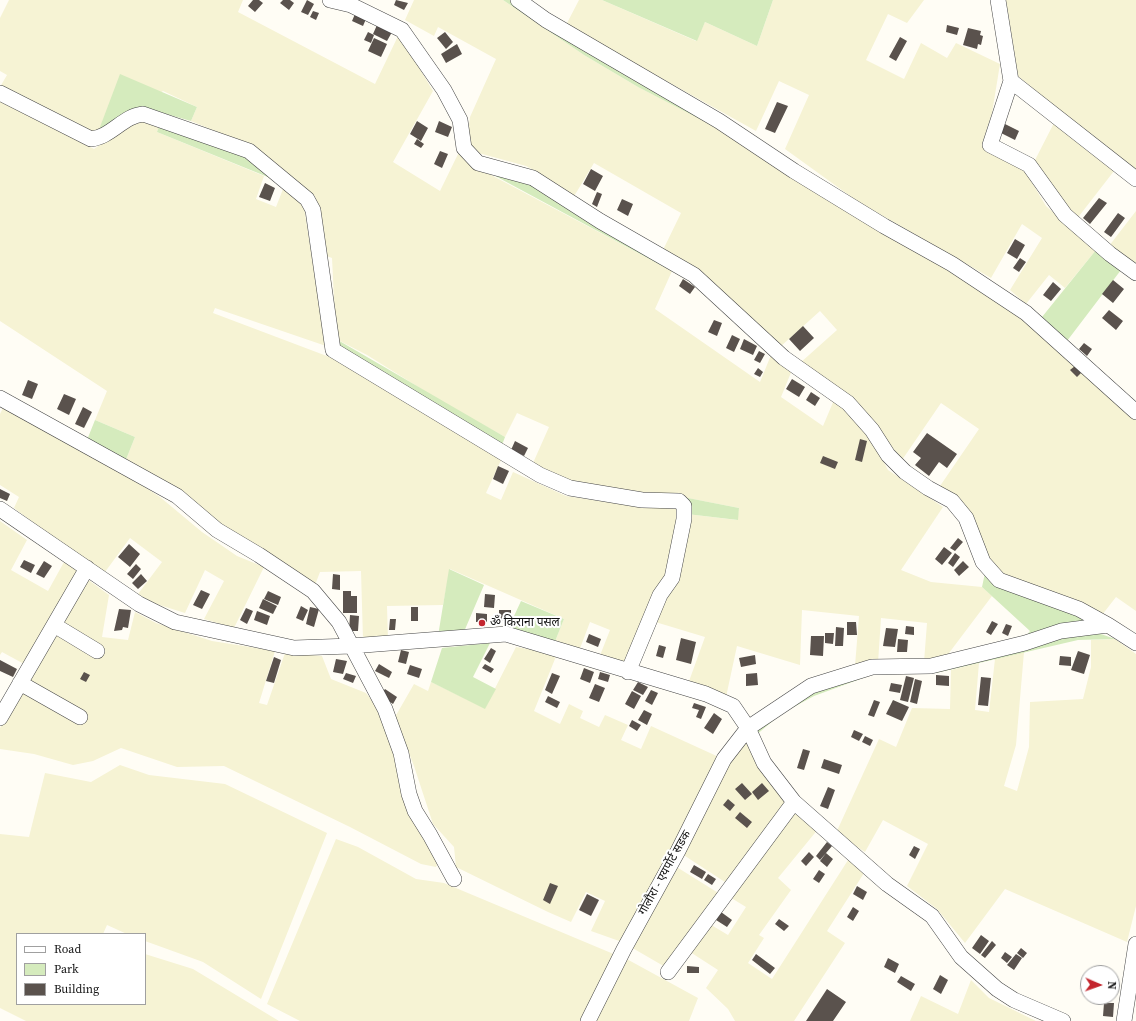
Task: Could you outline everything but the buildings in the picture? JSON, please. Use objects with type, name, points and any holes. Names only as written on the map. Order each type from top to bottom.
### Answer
[{"type":"street","points":[[330,0],[351,5],[402,30],[444,90],[460,120],[464,148],[478,163],[533,178],[600,221],[694,275],[784,358],[848,403],[872,430],[888,455],[905,472],[928,488],[952,501],[966,518],[983,562],[999,580],[1079,608],[1136,643]]},
{"type":"street","points":[[518,0],[546,20],[719,121],[794,172],[958,268],[1026,313],[1136,412]]},
{"type":"street","points":[[998,0],[1011,81],[990,145],[1029,165],[1065,215],[1110,254],[1136,274]]},
{"type":"street","points":[[1011,81],[1136,179]]},
{"type":"street","points":[[0,93],[91,139],[99,138],[134,115],[143,114],[249,151],[307,199],[313,210],[333,350],[540,474],[570,488],[642,500],[679,501],[684,506],[684,519],[672,578],[660,595],[628,672]]},
{"type":"street","points":[[0,398],[177,496],[216,530],[259,555],[313,591],[339,622],[350,646],[385,709],[401,753],[409,794],[415,812],[430,835],[454,879]]},
{"type":"street","points":[[0,509],[139,604],[175,622],[294,648],[350,646],[506,634],[628,672],[706,694],[733,706],[748,728],[764,763],[794,802],[887,884],[932,916],[961,956],[997,989],[1014,1000],[1063,1021]]},
{"type":"street","points":[[0,718],[87,568]]},
{"type":"street","points":[[54,625],[97,651]]},
{"type":"street","name":"गोलौरा - एयर्पोर्ट सडक","points":[[588,1021],[624,949],[678,851],[724,759],[748,728],[811,686],[872,667],[931,666],[1025,643],[1061,631],[1108,625]]},
{"type":"street","points":[[20,684],[80,717]]},
{"type":"street","points":[[668,972],[794,802]]},
{"type":"street","points":[[1124,1021],[1136,944]]},
{"type":"shaded area","points":[[9,0],[243,0],[238,12],[375,84],[399,34],[433,91],[393,162],[440,191],[459,152],[493,176],[672,271],[655,309],[760,382],[771,355],[792,370],[781,397],[823,426],[834,400],[856,420],[874,444],[888,470],[943,507],[901,570],[931,582],[982,587],[992,596],[946,657],[924,662],[927,623],[881,618],[878,663],[855,666],[859,616],[802,610],[800,665],[737,646],[726,697],[688,684],[705,637],[652,621],[687,514],[737,520],[739,508],[667,494],[641,495],[571,482],[533,463],[549,427],[517,413],[505,437],[452,408],[367,355],[336,339],[332,258],[324,255],[315,196],[251,146],[191,121],[197,107],[163,91],[97,135],[0,87],[7,75],[0,71],[0,18]]},
{"type":"shaded area","points":[[414,0],[503,0],[584,55],[638,87],[726,132],[822,197],[975,286],[1007,307],[1089,375],[1136,418],[1136,611],[1116,597],[1102,615],[1000,572],[990,560],[940,486],[979,429],[941,403],[902,460],[871,420],[800,363],[837,330],[820,311],[780,347],[663,250],[681,213],[594,163],[573,198],[539,173],[526,166],[475,152],[467,142],[470,117],[496,59],[438,27],[434,36],[405,20]]},
{"type":"shaded area","points":[[579,0],[602,0],[696,41],[705,22],[757,46],[773,0],[924,0],[907,23],[888,14],[866,60],[904,79],[921,43],[947,58],[956,43],[1000,64],[992,113],[982,144],[1025,171],[1046,206],[1096,250],[1065,288],[1049,275],[1026,304],[1010,290],[1042,238],[1022,224],[991,278],[857,201],[785,149],[809,95],[779,81],[756,131],[566,25]]},
{"type":"shaded area","points":[[1006,0],[1136,0],[1136,174],[1018,76]]},
{"type":"shaded area","points":[[0,99],[94,149],[139,118],[159,126],[157,132],[264,176],[256,199],[276,207],[285,184],[304,207],[326,346],[215,308],[213,313],[340,361],[416,405],[501,460],[486,493],[501,500],[513,472],[566,496],[613,503],[678,509],[680,519],[666,582],[627,667],[599,658],[610,630],[590,622],[579,651],[554,644],[564,619],[450,569],[443,605],[387,606],[388,640],[363,640],[361,571],[320,572],[315,585],[125,462],[135,437],[95,420],[107,391],[0,321]]},
{"type":"shaded area","points":[[1055,121],[1114,171],[1076,220],[1034,162]]},
{"type":"shaded area","points":[[1136,211],[1136,265],[1109,246]]},
{"type":"shaded area","points":[[4,406],[117,469],[160,497],[202,532],[237,556],[264,567],[234,628],[204,619],[224,581],[205,570],[185,613],[153,603],[138,594],[162,562],[130,538],[105,572],[67,548],[14,508],[19,497],[0,485],[0,414]]},
{"type":"shaded area","points":[[0,521],[27,540],[11,570],[48,591],[64,562],[80,571],[26,665],[2,652],[0,655]]},
{"type":"shaded area","points":[[87,579],[109,595],[102,637],[128,640],[135,612],[156,623],[212,641],[275,651],[259,703],[267,705],[285,653],[322,656],[331,679],[366,693],[383,715],[439,859],[436,867],[421,864],[350,827],[224,766],[177,767],[121,748],[93,761],[73,765],[34,754],[0,749],[0,728]]},
{"type":"shaded area","points":[[1115,639],[1136,654],[1136,906],[1127,942],[1005,889],[965,943],[937,909],[907,886],[928,844],[883,820],[865,852],[836,833],[879,739],[896,747],[912,708],[950,709],[951,670],[979,663],[975,710],[989,712],[995,659],[1024,652],[1016,745],[1004,786],[1017,791],[1029,747],[1030,702],[1083,699],[1091,667],[1091,640]]},
{"type":"shaded area","points":[[516,647],[557,654],[534,711],[560,724],[569,704],[583,711],[580,718],[599,727],[605,715],[628,725],[621,740],[641,749],[651,726],[721,758],[622,942],[591,931],[605,901],[586,892],[571,922],[548,912],[456,867],[454,847],[433,824],[414,766],[395,717],[414,684],[428,691],[431,682],[485,708]]},
{"type":"shaded area","points":[[746,736],[787,801],[728,884],[682,854],[727,764]]},
{"type":"shaded area","points":[[120,765],[149,775],[225,784],[327,833],[261,999],[203,962],[146,941],[146,933],[125,933],[107,925],[103,933],[16,933],[16,1005],[146,1005],[146,954],[193,969],[279,1021],[26,1021],[0,1008],[0,834],[29,837],[45,773],[91,782]]},
{"type":"shaded area","points":[[795,809],[819,828],[778,878],[791,890],[759,935],[764,938],[748,963],[772,979],[850,857],[866,870],[827,931],[845,943],[794,1021],[735,1021],[728,1009],[706,988],[718,970],[687,950],[708,923],[728,935],[746,907],[728,896]]},
{"type":"shaded area","points":[[336,839],[358,847],[416,879],[444,883],[616,955],[583,1021],[300,1021],[267,1004]]},
{"type":"shaded area","points":[[675,866],[720,894],[667,968],[629,946]]},
{"type":"shaded area","points":[[623,957],[698,998],[689,1021],[592,1021]]},
{"type":"shaded area","points":[[971,980],[989,998],[1036,1021],[910,1021],[921,996],[958,1014]]},
{"type":"green space","points":[[503,0],[510,0],[725,132],[638,87],[584,55]]},
{"type":"green space","points":[[602,0],[773,0],[757,46],[705,22],[697,41]]},
{"type":"green space","points":[[120,74],[197,107],[191,121],[145,108],[97,135]]},
{"type":"green space","points":[[159,126],[248,154],[285,184],[157,132]]},
{"type":"green space","points":[[473,164],[536,187],[681,276]]},
{"type":"green space","points":[[1096,250],[1121,270],[1067,341],[1042,317]]},
{"type":"green space","points":[[336,339],[505,437],[502,445],[341,351]]},
{"type":"green space","points":[[95,420],[135,437],[125,462],[87,440]]},
{"type":"green space","points":[[688,498],[739,508],[738,520],[687,514]]},
{"type":"green space","points":[[449,569],[484,585],[463,634],[438,636]]},
{"type":"green space","points":[[985,573],[1090,621],[1024,639],[1030,631],[982,587]]},
{"type":"green space","points":[[521,601],[564,619],[554,644],[508,629]]},
{"type":"green space","points":[[1101,634],[1115,639],[1078,640],[936,673],[874,674],[814,696],[781,714],[755,736],[754,732],[813,692],[873,672],[1047,642],[1075,635]]},
{"type":"green space","points":[[490,643],[473,677],[496,689],[485,709],[431,682],[442,648]]},
{"type":"place","name":"ॐ किराना पसल","points":[[482,623]]}]
